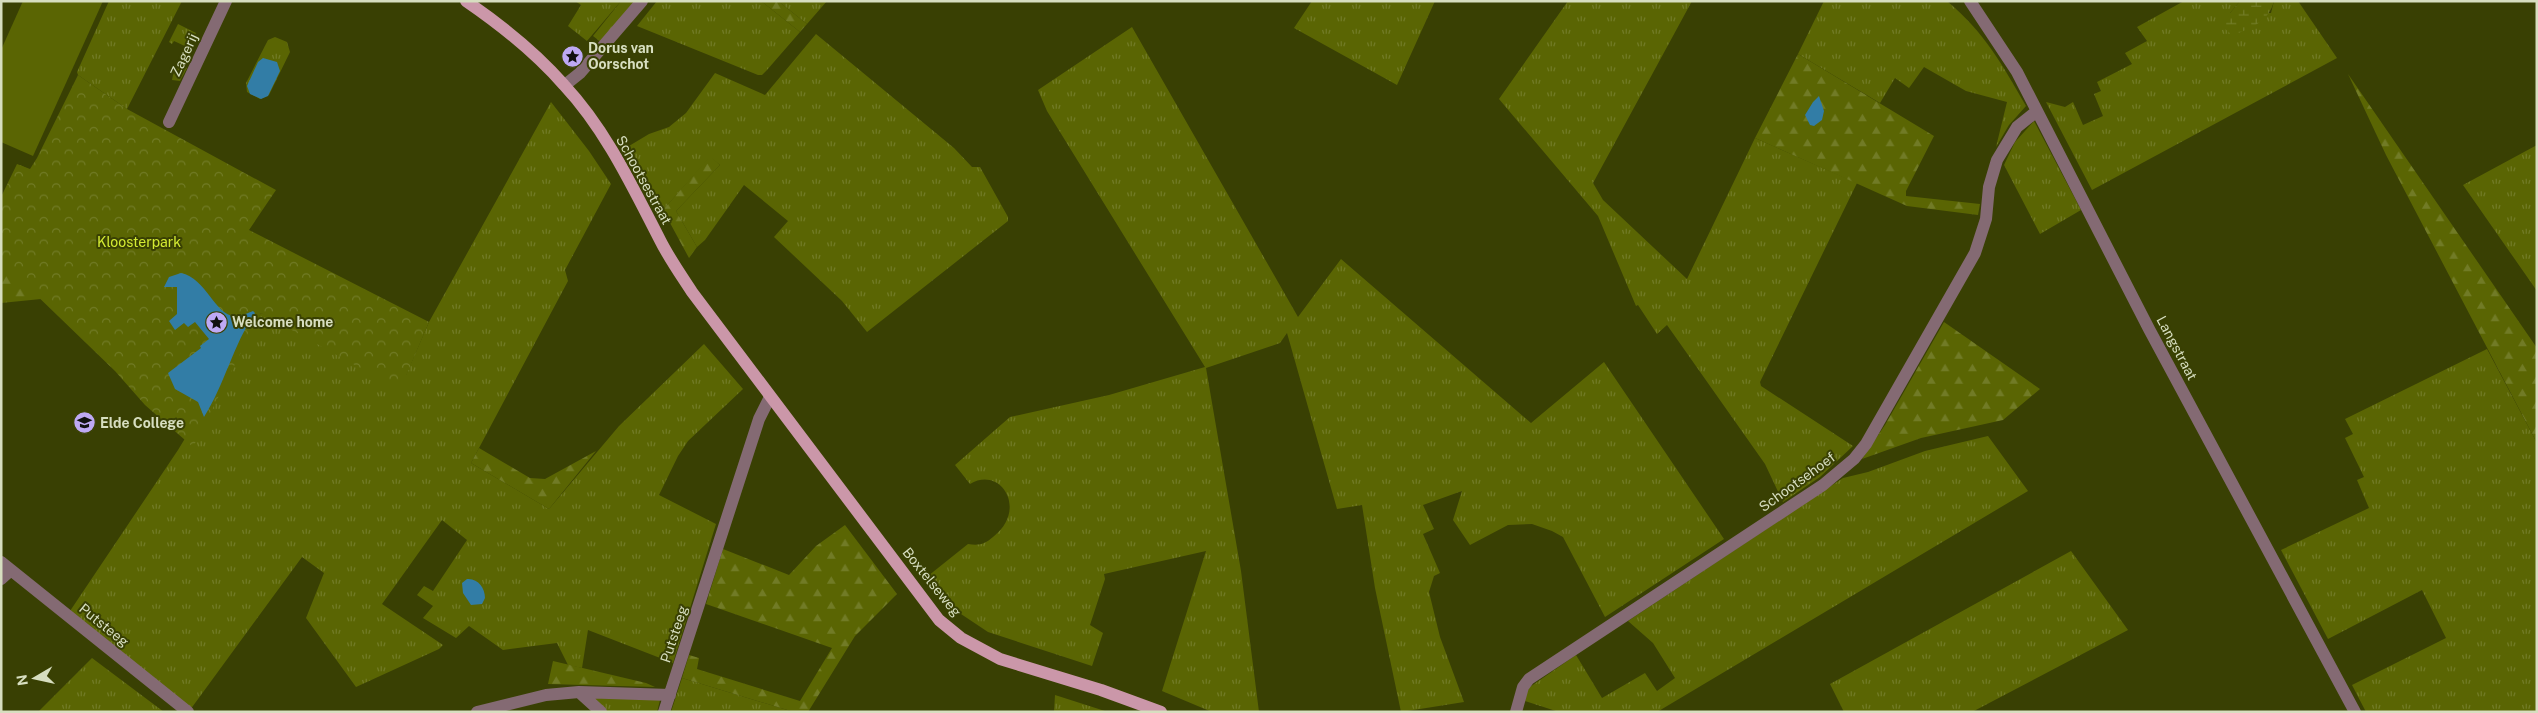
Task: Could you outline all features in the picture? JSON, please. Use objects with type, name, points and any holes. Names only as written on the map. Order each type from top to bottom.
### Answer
[{"type":"main road","name":"Schootsestraat","points":[[466,1],[512,35],[565,86],[608,145],[635,189],[661,242],[692,292],[770,397]]},
{"type":"main road","name":"Boxtelseweg","points":[[770,397],[939,620],[961,638],[1000,659],[1101,690],[1161,712]]},
{"type":"street","name":"Zagerij","points":[[169,122],[226,1]]},
{"type":"street","points":[[565,86],[580,73],[642,1]]},
{"type":"street","name":"Langstraat","points":[[1970,1],[2017,72],[2154,337],[2355,712]]},
{"type":"street","name":"Schootsehoef","points":[[1516,712],[1523,687],[1529,679],[1823,485],[1854,459],[1866,444],[1976,253],[1986,219],[1989,187],[1997,160],[2017,127],[2037,111]]},
{"type":"street","name":"Putsteeg","points":[[664,712],[759,419],[770,397]]},
{"type":"street","points":[[1,579],[6,566]]},
{"type":"street","name":"Putsteeg","points":[[6,566],[188,712]]},
{"type":"street","points":[[477,712],[546,695],[579,692],[670,695]]},
{"type":"street","points":[[579,692],[601,712]]},
{"type":"green space","points":[[23,1],[103,1],[33,156],[1,142],[1,50]]},
{"type":"green space","points":[[109,1],[182,1],[127,109],[78,75],[77,72]]},
{"type":"green space","points":[[575,1],[621,1],[587,41],[568,26],[581,5]]},
{"type":"green space","points":[[621,1],[637,1],[602,43],[593,36]]},
{"type":"green space","points":[[657,1],[761,1],[800,32],[767,70],[762,75],[758,75],[637,26]]},
{"type":"green space","points":[[761,1],[778,1],[807,24],[800,32]]},
{"type":"green space","points":[[778,1],[827,1],[807,24]]},
{"type":"green space","points":[[1312,1],[1435,1],[1397,85],[1294,28]]},
{"type":"green space","points":[[1568,1],[1692,1],[1593,183],[1603,200],[1687,279],[1755,138],[1857,183],[1760,382],[1761,386],[1853,446],[1820,477],[1783,502],[1765,464],[1667,325],[1657,334],[1638,305],[1636,306],[1598,216],[1499,99]]},
{"type":"green space","points":[[1824,1],[1947,1],[1972,25],[1992,50],[2026,106],[2009,125],[1996,147],[2007,102],[1966,91],[1924,67],[1909,88],[1895,78],[1880,103],[1798,54]]},
{"type":"green space","points":[[2184,1],[2240,1],[2230,13],[2271,13],[2274,1],[2298,1],[2337,58],[2092,190],[2046,102],[2065,107],[2073,102],[2083,125],[2103,116],[2094,94],[2101,91],[2097,82],[2132,64],[2125,53],[2147,41],[2137,27]]},
{"type":"green space","points":[[2240,1],[2274,1],[2272,8],[2264,19],[2246,30],[2232,35],[2224,28],[2230,13]]},
{"type":"green space","points":[[178,24],[196,33],[180,64],[187,68],[180,81],[172,80],[173,75],[187,47],[174,41],[172,44],[169,42]]},
{"type":"green space","points":[[1132,27],[1298,317],[1341,259],[1531,423],[1604,362],[1724,539],[1605,617],[1563,537],[1532,524],[1508,525],[1470,545],[1453,520],[1462,491],[1423,505],[1434,529],[1423,534],[1440,573],[1434,576],[1429,592],[1440,637],[1464,702],[1401,712],[1375,588],[1362,505],[1337,509],[1287,333],[1280,343],[1206,368],[1241,571],[1259,712],[1212,712],[1162,691],[1206,551],[1104,574],[1105,579],[1090,625],[1103,633],[1092,666],[988,632],[961,614],[928,576],[968,544],[982,544],[993,537],[1004,526],[1009,514],[1009,503],[1006,493],[1000,485],[991,480],[981,480],[970,484],[955,465],[1010,417],[1109,395],[1205,367],[1047,111],[1038,90]]},
{"type":"green space","points":[[816,34],[954,148],[972,167],[980,167],[1008,217],[1008,221],[867,332],[842,301],[774,237],[788,221],[744,185],[705,240],[697,247],[676,211],[720,165],[710,157],[663,210],[629,146],[649,134],[669,127],[686,113],[715,73],[765,95]]},
{"type":"green space","points":[[275,37],[287,42],[290,52],[269,95],[260,99],[247,92],[246,83],[268,40]]},
{"type":"green space","points":[[1798,54],[1934,136],[1906,191],[1906,196],[1980,204],[1978,215],[1907,206],[1755,138]]},
{"type":"green space","points":[[2348,74],[2537,348],[2537,443],[2386,155]]},
{"type":"green space","name":"Kloosterpark","points":[[78,75],[127,109],[276,190],[249,230],[429,322],[400,390],[261,313],[193,447],[145,405],[115,371],[1,261],[1,197],[17,164],[30,169],[37,158]]},
{"type":"green space","points":[[551,102],[589,151],[611,184],[565,270],[568,281],[471,463],[549,509],[619,426],[704,344],[743,389],[688,441],[678,456],[659,495],[716,524],[673,663],[588,630],[582,668],[568,665],[557,643],[503,650],[469,626],[456,638],[423,618],[433,606],[417,595],[424,586],[433,591],[467,540],[442,520],[382,604],[443,645],[439,649],[356,687],[306,618],[324,573],[302,557],[190,710],[70,611],[178,450],[261,313],[406,375],[429,322]]},
{"type":"green space","points":[[2034,121],[2081,210],[2040,234],[2004,165],[2015,142]]},
{"type":"green space","points":[[2537,145],[2537,291],[2463,185]]},
{"type":"green space","points":[[710,156],[720,165],[676,211],[697,247],[689,258],[663,210]]},
{"type":"green space","points":[[20,165],[51,180],[41,299],[1,303],[1,204]]},
{"type":"green space","points":[[1944,322],[2040,389],[2003,420],[1921,438],[1862,459],[1885,425]]},
{"type":"green space","points":[[2487,349],[2537,443],[2537,712],[2366,712],[2352,685],[2446,638],[2422,590],[2328,639],[2281,550],[2369,508],[2357,480],[2364,477],[2345,438],[2353,434],[2345,419]]},
{"type":"green space","points":[[1988,436],[2028,491],[1657,712],[1559,712],[1525,701],[1527,689],[1576,655],[1602,698],[1645,673],[1657,691],[1675,678],[1653,643],[1628,621],[1843,478],[1868,472],[1925,451]]},
{"type":"green space","points":[[479,448],[530,478],[545,479],[596,451],[549,509],[471,463]]},
{"type":"green space","points":[[845,525],[897,594],[855,636],[808,712],[794,712],[682,678],[689,655],[699,658],[697,669],[800,701],[832,648],[706,604],[723,549],[789,575],[816,546]]},
{"type":"green space","points":[[2071,551],[2128,630],[1972,712],[1844,712],[1830,684]]},
{"type":"green space","points":[[92,658],[164,712],[38,712]]},
{"type":"green space","points":[[553,661],[646,683],[655,687],[548,684]]},
{"type":"green space","points":[[682,678],[794,712],[671,712]]},
{"type":"green space","points":[[1055,695],[1108,712],[1054,712]]},
{"type":"green space","points":[[585,697],[660,700],[657,712],[608,712]]},
{"type":"water","points":[[263,58],[277,62],[280,71],[268,96],[261,99],[250,94],[247,86],[258,62]]},
{"type":"water","points":[[1819,96],[1824,111],[1822,120],[1814,126],[1810,125],[1805,115]]},
{"type":"water","points":[[181,273],[190,276],[197,282],[221,310],[227,314],[236,316],[253,311],[255,313],[247,325],[218,391],[204,417],[198,402],[175,389],[168,373],[201,348],[200,346],[209,339],[195,322],[188,327],[184,323],[175,330],[169,321],[177,314],[177,287],[164,287],[169,277]]},
{"type":"water","points":[[467,579],[478,582],[482,587],[485,598],[482,604],[471,605],[463,593],[462,583]]},
{"type":"place","name":"Dorus van Oorschot","points":[[572,56]]},
{"type":"place","name":"Welcome home","points":[[216,322]]},
{"type":"place","name":"Elde College","points":[[84,423]]}]
